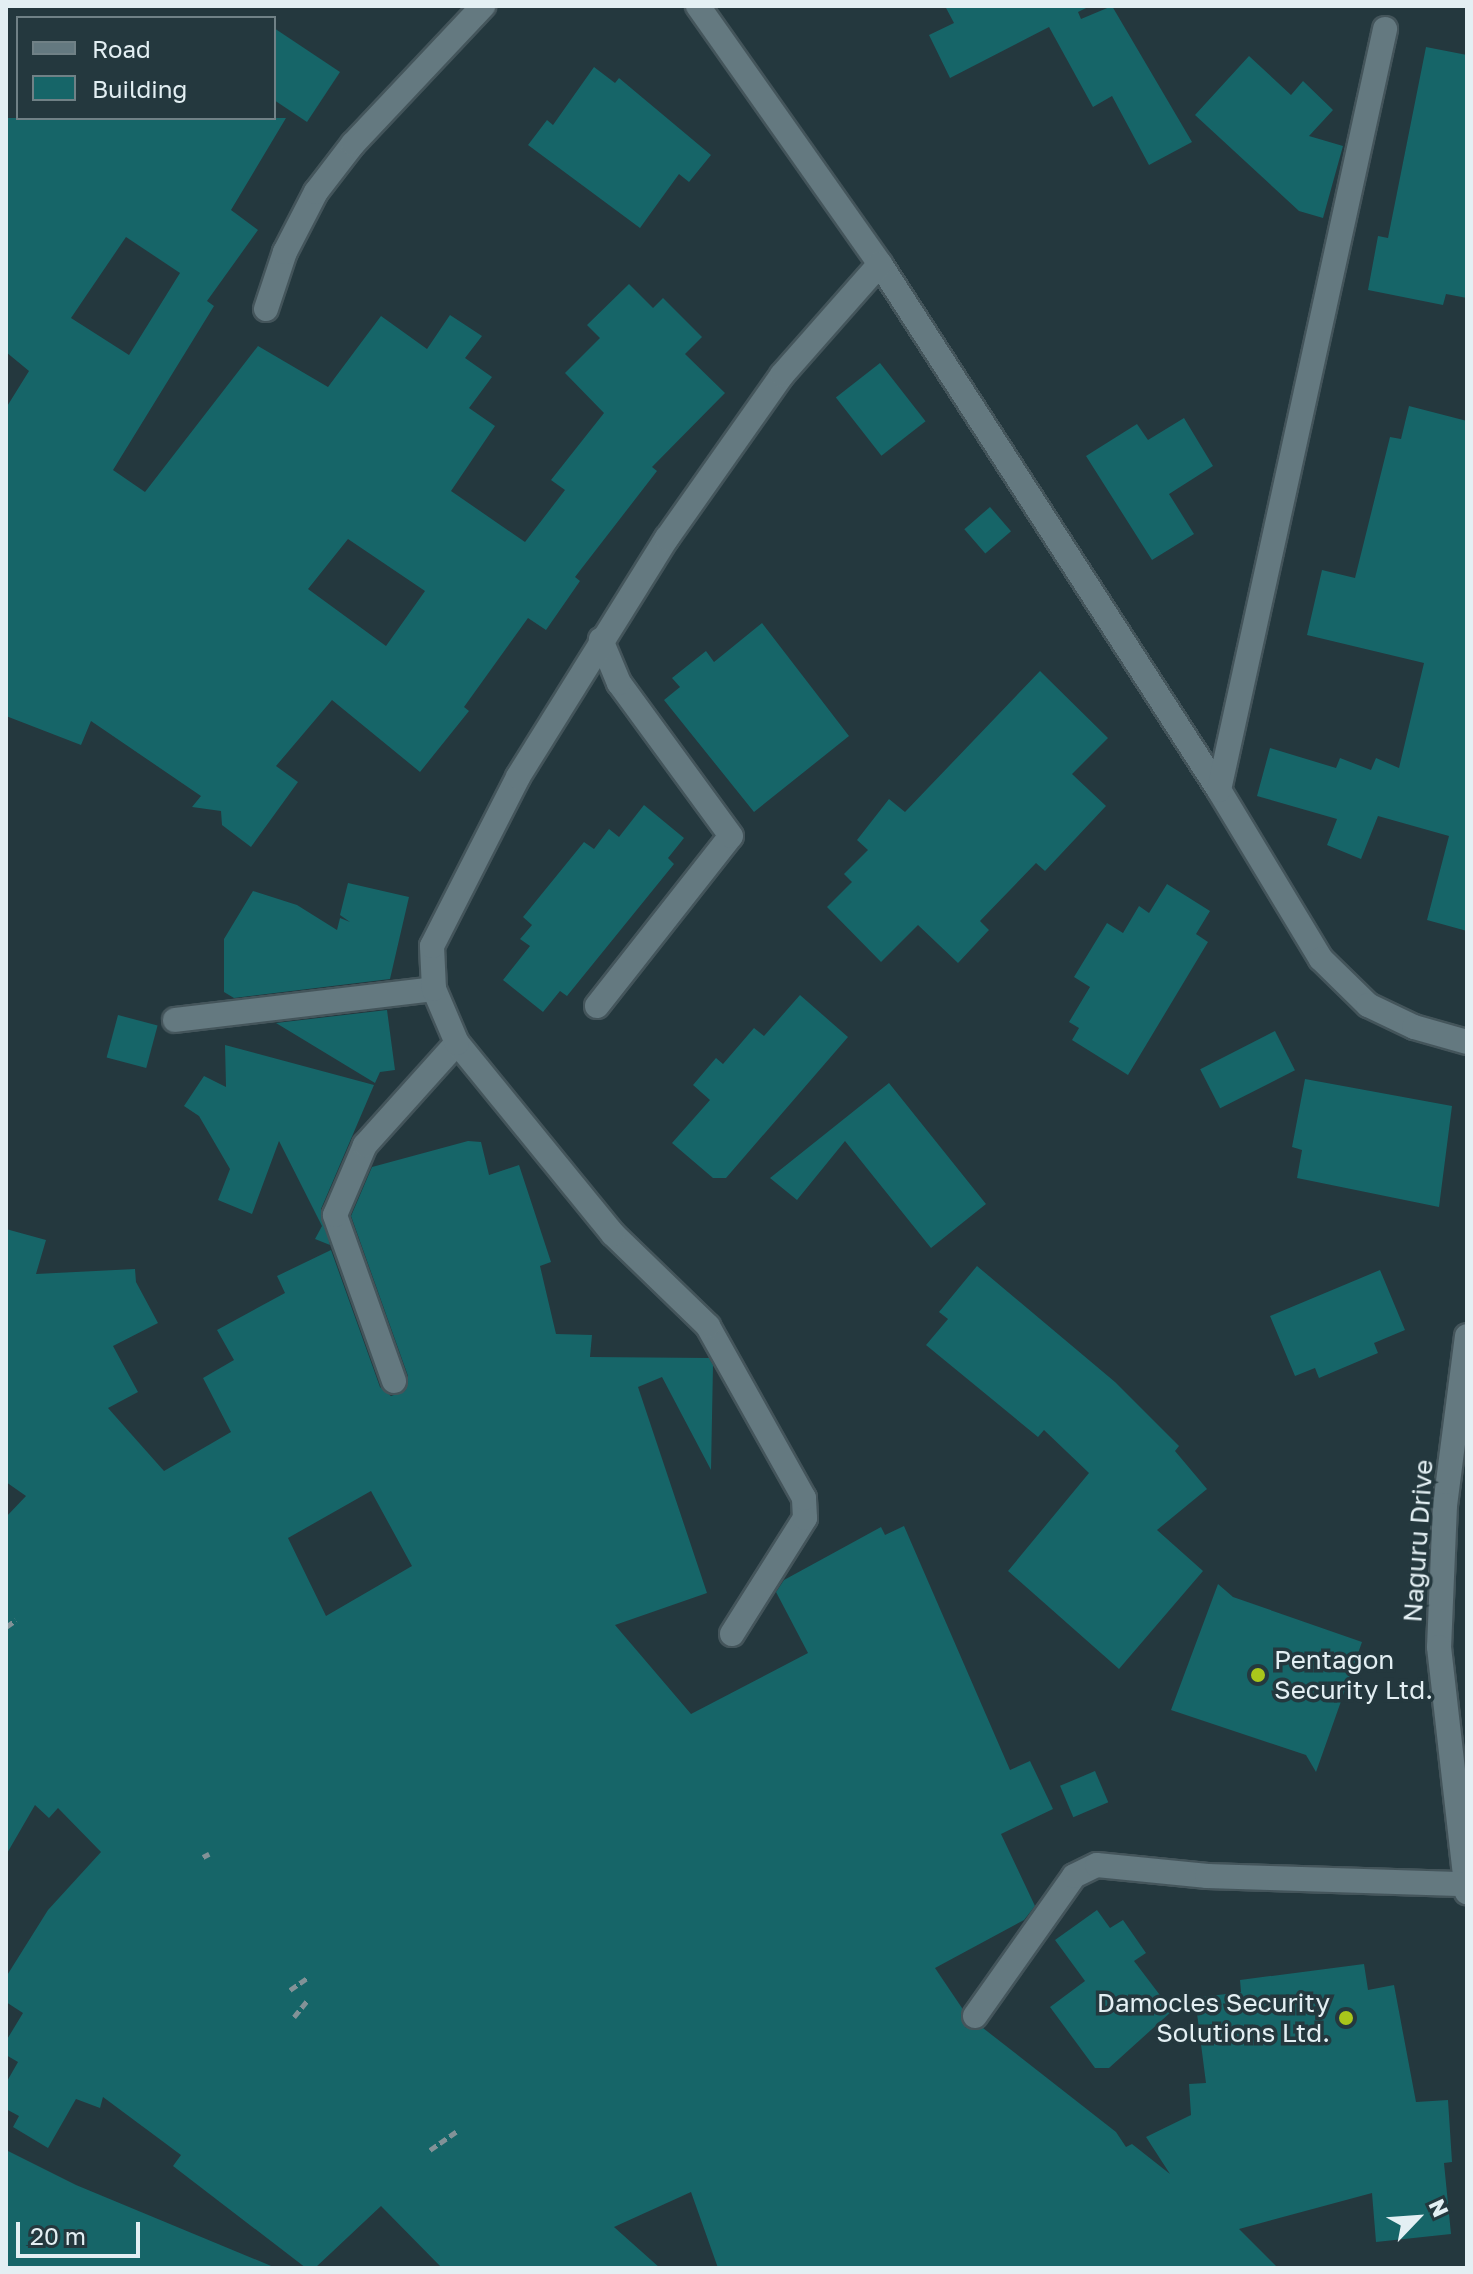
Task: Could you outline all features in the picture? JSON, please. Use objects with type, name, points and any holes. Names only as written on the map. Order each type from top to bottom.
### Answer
[{"type":"street","points":[[266,309],[285,252],[316,192],[353,144],[483,6]]},
{"type":"street","points":[[698,6],[880,264],[1219,790],[1321,959],[1368,1005],[1414,1027],[1467,1042]]},
{"type":"street","points":[[1219,790],[1385,29]]},
{"type":"street","points":[[732,1634],[805,1518],[804,1498],[708,1326],[613,1234],[457,1043],[434,989],[432,946],[518,777],[601,640],[782,375],[880,264]]},
{"type":"street","points":[[597,1006],[731,836],[619,683],[601,640]]},
{"type":"street","points":[[175,1020],[434,989]]},
{"type":"street","points":[[394,1381],[335,1215],[365,1145],[457,1043]]},
{"type":"street","name":"Naguru Drive","points":[[1466,1888],[1458,1762],[1440,1631],[1445,1505],[1467,1336]]},
{"type":"street","points":[[975,2016],[1074,1876],[1097,1865],[1207,1876],[1466,1888]]},
{"type":"path","points":[[6,1627],[16,1620]]},
{"type":"path","points":[[290,1990],[307,1978]]},
{"type":"path","points":[[294,2017],[308,2000]]},
{"type":"path","points":[[430,2150],[456,2132]]},
{"type":"building","points":[[945,6],[1090,6],[1078,12],[1081,19],[1112,6],[1192,142],[1149,165],[1112,96],[1093,107],[1049,27],[950,78],[929,35],[954,23]]},
{"type":"building","points":[[276,29],[340,72],[307,122],[276,101]]},
{"type":"building","points":[[1426,47],[1467,55],[1467,298],[1446,294],[1443,305],[1368,290],[1378,236],[1388,238]]},
{"type":"building","points":[[1249,56],[1291,95],[1303,81],[1333,110],[1309,136],[1343,146],[1323,218],[1299,211],[1195,115]]},
{"type":"building","points":[[594,67],[615,83],[619,78],[711,155],[689,182],[679,174],[640,228],[528,145],[547,120],[553,125]]},
{"type":"building","points":[[6,118],[286,118],[231,210],[258,230],[207,301],[214,306],[113,470],[145,492],[258,346],[328,387],[381,316],[427,349],[450,315],[482,336],[465,358],[492,377],[469,408],[495,426],[451,491],[525,542],[565,490],[551,480],[604,413],[565,373],[600,338],[587,325],[629,284],[653,308],[663,298],[702,337],[685,354],[725,393],[652,467],[657,471],[575,577],[580,581],[546,630],[528,618],[464,707],[469,711],[420,772],[332,700],[276,766],[298,782],[251,847],[222,825],[221,811],[192,807],[201,796],[91,721],[81,745],[6,716],[6,408],[29,371],[6,352]],"holes":[[[126,237],[180,273],[129,355],[71,318]],[[348,539],[425,591],[386,646],[308,589]]]},
{"type":"building","points":[[880,363],[926,421],[881,456],[836,397]]},
{"type":"building","points":[[1409,406],[1467,421],[1467,931],[1427,920],[1449,836],[1378,816],[1361,859],[1327,845],[1337,819],[1257,796],[1270,748],[1336,768],[1340,758],[1371,770],[1376,758],[1399,768],[1424,663],[1307,635],[1322,570],[1355,578],[1390,437],[1401,439]]},
{"type":"building","points":[[1184,418],[1213,466],[1169,494],[1194,534],[1152,560],[1086,456],[1137,424],[1148,440]]},
{"type":"building","points":[[990,507],[1011,531],[985,553],[964,529]]},
{"type":"building","points":[[762,623],[849,736],[754,812],[664,700],[680,687],[672,678],[706,651],[714,662]]},
{"type":"building","points":[[1040,671],[1108,738],[1072,774],[1106,806],[1045,871],[1036,863],[980,921],[989,930],[958,963],[918,925],[881,962],[827,907],[852,882],[844,874],[868,850],[857,840],[889,799],[905,812]]},
{"type":"building","points":[[644,805],[684,838],[668,858],[674,864],[567,996],[560,991],[543,1012],[503,980],[530,946],[520,939],[532,925],[523,917],[584,842],[594,849],[609,829],[619,837]]},
{"type":"building","points":[[348,883],[409,897],[390,979],[234,998],[224,992],[224,939],[253,891],[297,905],[337,930],[340,918],[350,922],[340,915]]},
{"type":"building","points":[[1167,884],[1210,911],[1196,934],[1208,942],[1128,1075],[1072,1040],[1079,1028],[1069,1022],[1090,987],[1074,977],[1107,923],[1123,933],[1139,906],[1149,913]]},
{"type":"building","points":[[800,995],[848,1037],[726,1178],[713,1178],[672,1143],[710,1100],[693,1085],[716,1058],[723,1064],[754,1028],[764,1036]]},
{"type":"building","points":[[387,1010],[395,1070],[380,1072],[375,1083],[276,1023]]},
{"type":"building","points":[[118,1015],[158,1026],[146,1068],[107,1058]]},
{"type":"building","points":[[1275,1031],[1295,1070],[1220,1108],[1200,1069]]},
{"type":"building","points":[[225,1045],[374,1085],[321,1209],[330,1245],[315,1239],[322,1226],[279,1141],[252,1214],[218,1200],[230,1169],[199,1116],[184,1106],[204,1076],[226,1087]]},
{"type":"building","points":[[1305,1079],[1452,1106],[1439,1207],[1297,1178],[1302,1150],[1292,1147]]},
{"type":"building","points":[[889,1083],[986,1204],[931,1248],[845,1141],[797,1200],[770,1178]]},
{"type":"building","points":[[468,1141],[481,1142],[489,1175],[519,1165],[551,1262],[540,1266],[556,1334],[592,1335],[590,1357],[709,1358],[713,1365],[711,1470],[662,1377],[638,1387],[707,1593],[615,1625],[691,1714],[808,1653],[776,1592],[784,1580],[881,1527],[885,1535],[904,1526],[1010,1770],[1030,1761],[1053,1809],[1001,1834],[1035,1906],[1024,1920],[935,1968],[962,2008],[966,2028],[983,2028],[1116,2132],[1126,2147],[1132,2144],[1170,2174],[1146,2137],[1191,2115],[1189,2084],[1206,2083],[1195,1998],[1241,1992],[1240,1980],[1364,1964],[1368,1990],[1394,1985],[1416,2102],[1448,2100],[1452,2162],[1444,2163],[1451,2234],[1376,2242],[1372,2193],[1239,2229],[1278,2268],[718,2268],[691,2192],[614,2227],[660,2268],[442,2268],[381,2206],[315,2268],[306,2268],[173,2166],[181,2155],[103,2097],[100,2108],[76,2099],[48,2148],[13,2127],[19,2116],[6,2109],[6,2083],[18,2062],[6,2055],[6,2041],[23,2013],[6,2002],[6,1977],[48,1910],[101,1852],[58,1808],[49,1818],[35,1805],[6,1855],[6,1517],[26,1496],[6,1482],[6,1229],[46,1240],[36,1274],[135,1269],[136,1282],[158,1323],[113,1346],[138,1392],[108,1408],[164,1471],[231,1432],[203,1378],[234,1360],[217,1330],[285,1293],[277,1276],[331,1250],[380,1387],[391,1396],[405,1391],[408,1376],[351,1216],[372,1167]],"holes":[[[371,1491],[412,1566],[326,1616],[288,1538]]]},
{"type":"building","points":[[977,1266],[1115,1382],[1179,1446],[1175,1451],[1207,1489],[1157,1530],[1203,1571],[1119,1669],[1008,1571],[1089,1473],[1044,1430],[1038,1437],[926,1345],[948,1319],[939,1312]]},
{"type":"building","points":[[1380,1270],[1405,1330],[1374,1343],[1378,1353],[1319,1378],[1315,1368],[1295,1376],[1270,1316]]},
{"type":"building","points":[[1218,1584],[1233,1597],[1362,1642],[1316,1772],[1306,1755],[1171,1710]]},
{"type":"building","points":[[1095,1771],[1108,1802],[1073,1817],[1060,1786]]},
{"type":"building","points":[[1097,1910],[1110,1928],[1123,1920],[1146,1953],[1134,1961],[1172,2011],[1109,2068],[1095,2068],[1050,2007],[1085,1981],[1055,1940]]},
{"type":"building","points":[[6,2150],[76,2185],[276,2268],[6,2268]]},
{"type":"place","name":"Pentagon Security Ltd.","points":[[1258,1675]]},
{"type":"place","name":"Damocles Security Solutions Ltd.","points":[[1346,2018]]}]
